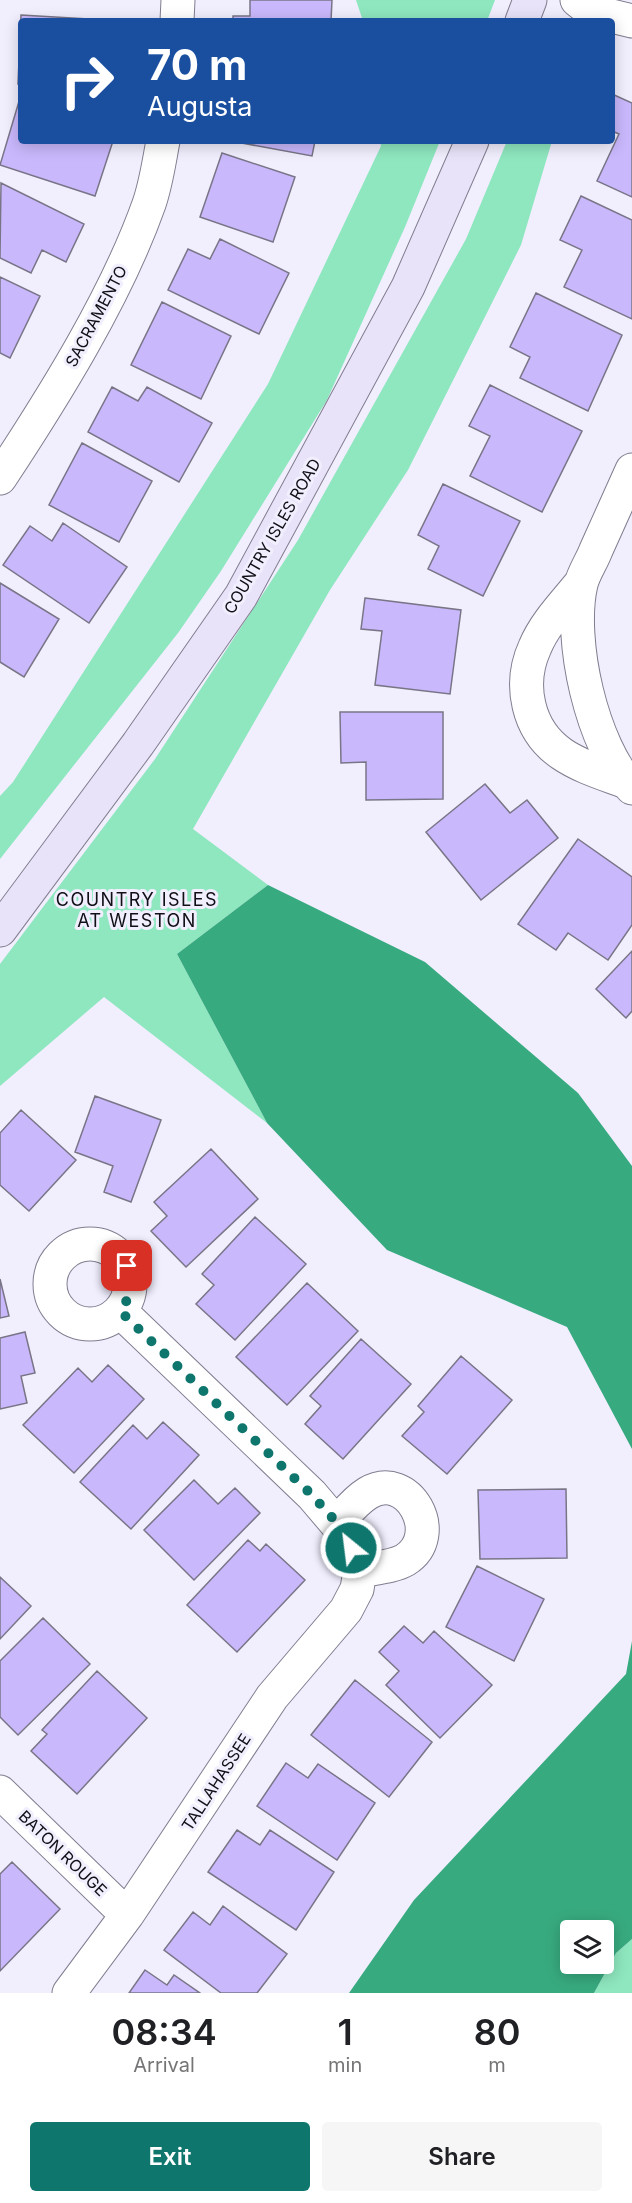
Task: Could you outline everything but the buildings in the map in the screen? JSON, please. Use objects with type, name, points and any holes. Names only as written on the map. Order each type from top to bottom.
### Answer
[{"type":"street","points":[[177,18],[178,0]]},
{"type":"street","points":[[523,18],[530,0]]},
{"type":"street","points":[[577,0],[591,11],[632,21]]},
{"type":"street","name":"SACRAMENTO","points":[[0,478],[42,414],[122,270],[150,202],[163,144]]},
{"type":"street","name":"COUNTRY ISLES ROAD","points":[[0,930],[138,744],[241,596],[408,287],[471,144]]},
{"type":"street","points":[[629,785],[561,753],[535,725],[528,708],[526,675],[535,646],[554,615],[581,583],[632,470]]},
{"type":"street","points":[[581,583],[580,642],[582,672],[589,706],[599,734],[629,785]]},
{"type":"street","points":[[121,1312],[312,1495],[346,1535],[360,1571],[404,1560],[415,1551],[423,1526],[421,1513],[411,1498],[396,1490],[382,1488],[369,1492],[356,1502],[337,1523]]},
{"type":"street","name":"TALLAHASSEE","points":[[69,1993],[127,1915],[272,1697],[346,1610],[357,1589],[360,1571]]},
{"type":"street","name":"BATON ROUGE","points":[[0,1792],[127,1915]]},
{"type":"shaded area","points":[[356,0],[495,0],[488,18],[362,18]]},
{"type":"shaded area","points":[[381,144],[439,144],[405,227],[327,400],[221,571],[178,633],[0,859],[0,796],[13,782],[268,384]]},
{"type":"shaded area","points":[[506,144],[551,144],[521,245],[408,470],[330,590],[193,829],[268,885],[177,954],[267,1123],[104,997],[0,1086],[0,964],[155,759],[298,540],[466,239]]},
{"type":"shaded area","points":[[268,885],[425,962],[578,1093],[632,1166],[632,1449],[567,1327],[387,1250],[267,1123],[177,954]]},
{"type":"shaded area","points":[[632,1641],[632,1939],[614,1957],[614,1920],[560,1920],[560,1974],[604,1974],[594,1993],[349,1993],[414,1900],[626,1674]]},
{"type":"shaded area","points":[[632,1939],[632,1993],[594,1993],[604,1974],[614,1974],[616,1953]]},
{"type":"district","name":"COUNTRY ISLES AT WESTON","points":[[137,910]]},
{"type":"route","points":[[127,1266],[131,1282],[129,1298],[121,1312],[312,1495],[346,1535],[351,1548]]}]
